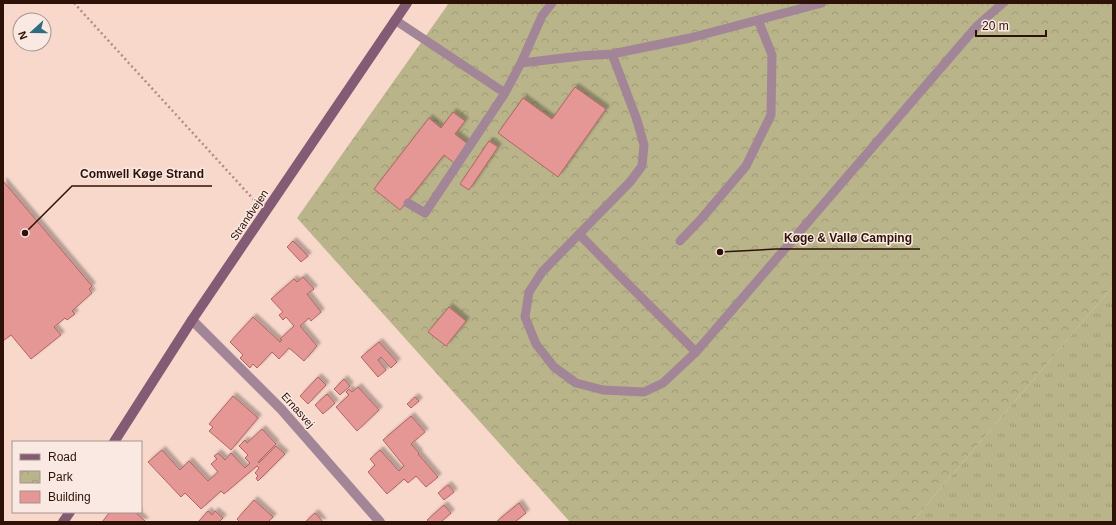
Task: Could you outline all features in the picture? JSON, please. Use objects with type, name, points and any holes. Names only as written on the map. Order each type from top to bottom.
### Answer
[{"type":"main road","name":"Strandvejen","points":[[115,441],[192,320],[407,3]]},
{"type":"main road","points":[[63,522],[69,513]]},
{"type":"street","name":"Ernasvej","points":[[192,320],[281,408],[380,522]]},
{"type":"lane","points":[[408,203],[425,213],[506,93],[542,16],[552,3]]},
{"type":"lane","points":[[521,63],[612,54],[690,38],[822,3]]},
{"type":"lane","points":[[612,54],[637,120],[644,145],[642,166],[630,182],[542,272],[529,292],[525,317],[536,344],[554,367],[576,383],[604,390],[644,392],[663,383],[696,352],[977,26],[1003,3]]},
{"type":"lane","points":[[395,20],[506,93]]},
{"type":"lane","points":[[680,241],[702,218],[746,166],[771,115],[772,55],[758,20]]},
{"type":"lane","points":[[579,234],[696,352]]},
{"type":"path","points":[[74,3],[265,212]]},
{"type":"green space","points":[[449,3],[1113,3],[1113,286],[912,522],[570,522],[297,218]]},
{"type":"green space","points":[[1113,286],[1113,522],[912,522]]},
{"type":"building","points":[[575,87],[606,109],[558,177],[498,133],[523,98],[552,119]]},
{"type":"building","points":[[453,112],[465,121],[455,134],[469,145],[454,163],[444,155],[400,210],[374,189],[429,118],[441,128]]},
{"type":"building","points":[[489,141],[498,147],[469,190],[460,184]]},
{"type":"building","points":[[3,181],[92,286],[89,289],[92,293],[72,311],[75,314],[67,320],[65,318],[54,327],[61,335],[31,359],[11,335],[3,341]]},
{"type":"building","points":[[293,241],[308,256],[301,262],[287,247]]},
{"type":"building","points":[[303,277],[314,289],[307,294],[321,312],[311,321],[309,318],[300,326],[317,346],[304,361],[289,348],[279,359],[272,352],[257,368],[253,364],[250,368],[240,358],[243,355],[230,342],[253,317],[280,342],[282,340],[280,339],[294,326],[286,317],[283,320],[279,315],[283,312],[271,299],[294,279],[297,282]]},
{"type":"building","points":[[449,307],[466,321],[446,346],[428,332]]},
{"type":"building","points":[[379,342],[397,362],[391,368],[381,357],[378,360],[386,370],[378,377],[361,357]]},
{"type":"building","points":[[318,377],[326,385],[308,404],[300,396]]},
{"type":"building","points":[[344,379],[350,386],[340,395],[334,389]]},
{"type":"building","points":[[358,387],[379,410],[357,431],[336,407],[349,395],[346,392],[349,389],[352,392]]},
{"type":"building","points":[[327,394],[335,403],[323,414],[315,405]]},
{"type":"building","points":[[233,396],[258,418],[231,450],[209,431],[213,427],[209,424]]},
{"type":"building","points":[[415,397],[419,401],[411,408],[407,404]]},
{"type":"building","points":[[411,416],[425,432],[411,444],[438,477],[426,487],[416,476],[408,483],[404,479],[387,494],[368,472],[375,465],[370,459],[380,450],[399,471],[404,466],[383,440]]},
{"type":"building","points":[[262,429],[276,444],[258,462],[259,463],[276,446],[285,454],[258,481],[256,478],[258,476],[255,473],[259,468],[257,466],[224,494],[221,491],[201,509],[185,493],[181,497],[148,462],[162,450],[180,470],[189,461],[208,481],[218,472],[211,464],[217,459],[214,456],[218,453],[225,460],[231,453],[245,468],[250,463],[245,458],[248,455],[239,446],[245,440],[247,443]]},
{"type":"building","points":[[448,485],[454,492],[444,500],[438,493]]},
{"type":"building","points":[[254,500],[273,517],[268,522],[240,522],[237,519]]},
{"type":"building","points":[[519,503],[526,513],[516,521],[517,522],[496,522]]},
{"type":"building","points":[[444,505],[451,513],[441,522],[429,522],[427,520]]},
{"type":"building","points":[[208,511],[212,515],[215,511],[223,518],[219,522],[198,522]]},
{"type":"building","points":[[109,513],[138,513],[137,514],[145,521],[144,522],[102,522]]},
{"type":"building","points":[[315,513],[323,522],[305,522]]},
{"type":"place","name":"Comwell Køge Strand","points":[[25,233]]},
{"type":"place","name":"Køge & Vallø Camping","points":[[720,252]]}]
